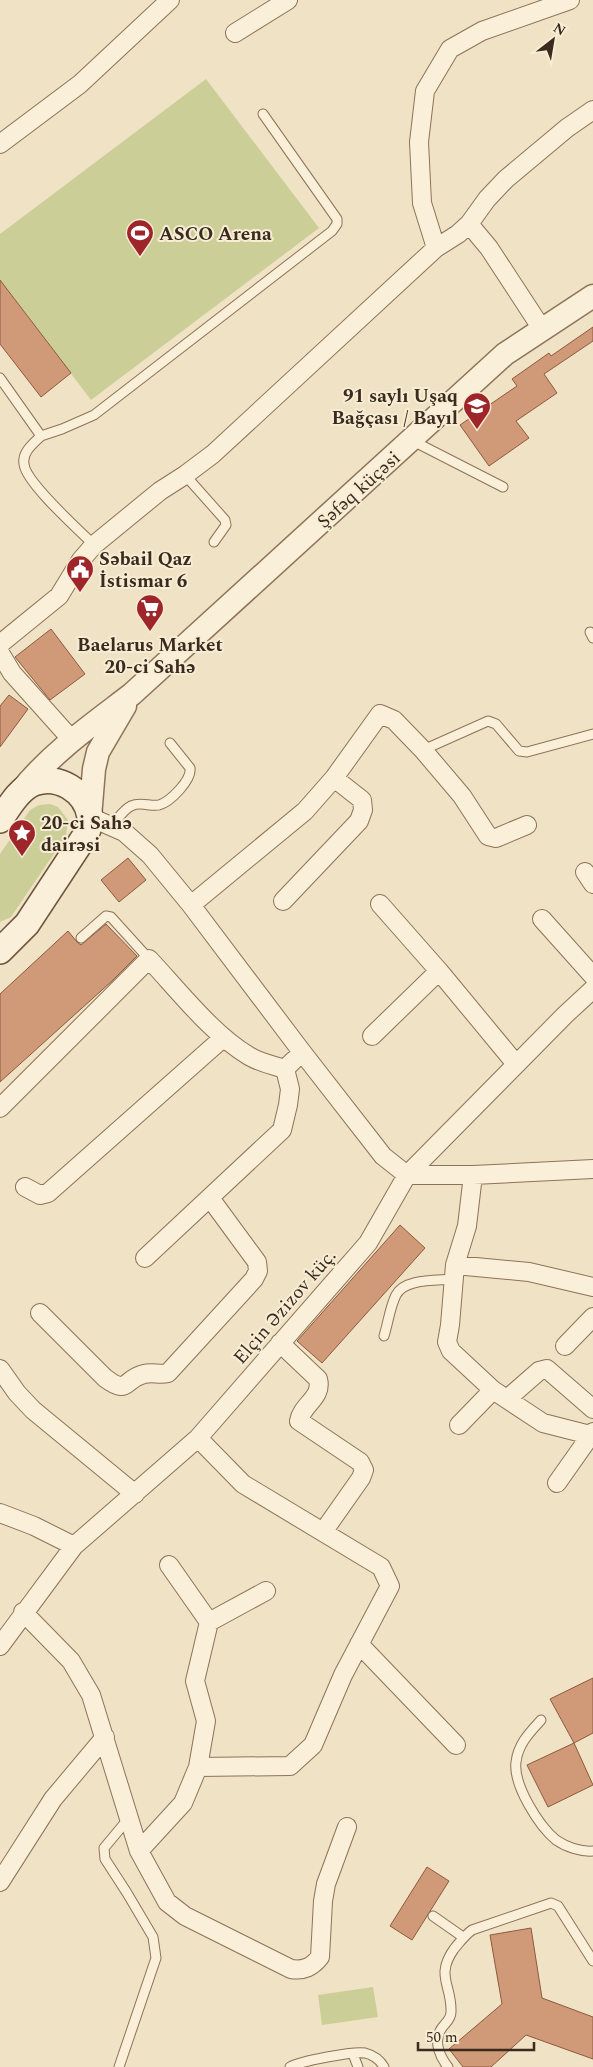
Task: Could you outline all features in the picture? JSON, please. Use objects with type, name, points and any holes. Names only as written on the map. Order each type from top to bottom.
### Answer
[{"type":"main road","points":[[0,951],[10,938],[27,924],[87,832],[101,821],[76,791],[68,785],[57,781],[44,780],[33,783],[6,808]]},
{"type":"street","points":[[0,144],[80,84],[170,0]]},
{"type":"street","points":[[235,33],[288,0]]},
{"type":"street","points":[[436,248],[422,203],[419,142],[426,91],[450,49],[482,31],[570,0]]},
{"type":"street","points":[[0,644],[58,596],[81,560],[94,545],[160,491],[186,475],[213,454],[436,248],[458,234],[469,224],[487,199],[506,179],[567,128],[593,110]]},
{"type":"street","points":[[469,224],[489,248],[542,329]]},
{"type":"street","name":"Şəfəq küçəsi","points":[[132,694],[504,354],[593,296]]},
{"type":"street","points":[[0,653],[6,677],[72,740]]},
{"type":"street","points":[[6,808],[44,765],[72,740],[132,694]]},
{"type":"street","points":[[132,694],[98,752],[94,769],[101,821],[137,842],[191,905],[383,1156],[406,1175],[473,1175],[593,1169]]},
{"type":"street","points":[[191,905],[305,811],[334,778],[380,714],[394,720],[423,750],[462,796],[488,836],[496,838],[528,825]]},
{"type":"street","points":[[283,901],[359,822],[363,810],[362,800],[334,778]]},
{"type":"street","points":[[380,904],[439,971],[516,1064]]},
{"type":"street","points":[[542,919],[593,976]]},
{"type":"street","points":[[0,1108],[149,959],[223,1038],[249,1056],[285,1069]]},
{"type":"street","points":[[372,1036],[439,971]]},
{"type":"street","name":"Elçin Əzizov küç.","points":[[0,1646],[23,1612],[74,1546],[198,1438],[368,1243],[406,1175],[593,989]]},
{"type":"street","points":[[25,1187],[40,1195],[48,1193],[223,1038]]},
{"type":"street","points":[[285,1069],[302,1052]]},
{"type":"street","points":[[145,1258],[282,1130],[290,1089],[285,1069]]},
{"type":"street","points":[[473,1175],[467,1226],[454,1272],[446,1342],[451,1351],[500,1394],[543,1423],[592,1434],[557,1483]]},
{"type":"street","points":[[40,1313],[105,1378],[116,1386],[123,1386],[146,1373],[161,1375],[168,1373],[254,1279],[258,1271],[257,1262],[210,1198]]},
{"type":"street","points":[[454,1272],[529,1272],[593,1287]]},
{"type":"street","points":[[565,1346],[593,1318]]},
{"type":"street","points":[[280,1343],[318,1379],[320,1386],[318,1394],[301,1414],[299,1421],[360,1462],[364,1470],[361,1478],[323,1532]]},
{"type":"street","points":[[0,1369],[16,1393],[33,1410],[135,1494]]},
{"type":"street","points":[[460,1425],[500,1394],[539,1371],[547,1370],[593,1409]]},
{"type":"street","points":[[198,1438],[243,1484],[381,1567],[390,1586],[342,1675],[314,1745],[290,1766],[198,1767]]},
{"type":"street","points":[[0,1513],[34,1526],[74,1546]]},
{"type":"street","points":[[169,1565],[209,1622]]},
{"type":"street","points":[[139,1851],[182,1803],[198,1767],[206,1721],[195,1681],[209,1622],[266,1591]]},
{"type":"street","points":[[23,1612],[71,1661],[92,1695],[139,1851],[167,1902],[185,1916],[291,1969],[300,1970],[308,1968],[320,1957],[326,1884],[347,1827]]},
{"type":"street","points":[[359,1644],[456,1745]]},
{"type":"street","points":[[0,1882],[53,1799],[105,1737]]},
{"type":"lane","points":[[94,545],[60,512],[28,474],[24,466],[24,458],[28,448],[41,436],[94,415],[332,231],[337,224],[337,219],[263,114]]},
{"type":"lane","points":[[0,378],[41,436]]},
{"type":"lane","points":[[411,440],[503,487]]},
{"type":"lane","points":[[186,475],[225,520],[226,525],[214,542]]},
{"type":"lane","points":[[423,750],[488,721],[496,724],[519,751],[527,752],[593,734]]},
{"type":"lane","points":[[101,821],[124,811],[132,805],[161,804],[188,780],[191,773],[190,768],[170,743]]},
{"type":"lane","points":[[81,938],[101,919],[106,916],[111,917],[149,959]]},
{"type":"lane","points":[[384,1336],[397,1293],[405,1286],[415,1282],[454,1272]]},
{"type":"lane","points":[[541,1720],[522,1742],[515,1763],[519,1784],[534,1816],[556,1840],[570,1848],[593,1852]]},
{"type":"lane","points":[[119,2067],[156,1958],[153,1937],[105,1859],[104,1848],[130,1818]]},
{"type":"lane","points":[[448,2067],[437,2043],[440,2031],[449,2021],[451,2013],[444,1969],[446,1961],[463,1936],[472,1930],[551,1904],[558,1906],[593,1961]]},
{"type":"lane","points":[[433,1916],[463,1936]]},
{"type":"lane","points":[[290,2067],[305,2062],[365,2053],[381,2061],[384,2067]]},
{"type":"lane","points":[[353,2054],[358,2067]]},
{"type":"green space","name":"ASCO Arena","points":[[206,79],[319,228],[91,400],[0,280],[0,234]]},
{"type":"green space","points":[[50,804],[58,807],[68,820],[66,836],[11,917],[0,922],[0,854],[30,810],[39,805]]},
{"type":"green space","points":[[373,1987],[378,2017],[322,2025],[318,1995]]},
{"type":"building","points":[[0,280],[71,373],[41,397],[0,344]]},
{"type":"building","points":[[593,327],[593,341],[544,374],[557,393],[516,421],[529,438],[489,466],[460,425],[517,386],[512,379],[549,353],[551,356]]},
{"type":"building","points":[[51,629],[85,674],[50,700],[15,657]]},
{"type":"building","points":[[9,695],[28,709],[0,747],[0,706]]},
{"type":"building","points":[[128,858],[146,880],[119,902],[101,880]]},
{"type":"building","points":[[106,924],[137,956],[0,1082],[0,994],[68,931],[81,945]]},
{"type":"building","points":[[400,1225],[425,1248],[322,1363],[297,1341]]},
{"type":"building","points":[[593,1678],[593,1733],[574,1743],[550,1699]]},
{"type":"building","points":[[574,1743],[593,1785],[548,1807],[527,1765]]},
{"type":"building","points":[[427,1867],[449,1881],[412,1940],[390,1926]]},
{"type":"building","points":[[531,1928],[542,1998],[593,2017],[593,2059],[526,2035],[491,2067],[463,2067],[449,2049],[502,2004],[490,1935]]},
{"type":"place","name":"ASCO Arena","points":[[140,257]]},
{"type":"place","name":"91 saylı Uşaq Bağçası / Bayıl","points":[[477,430]]},
{"type":"place","name":"Səbail Qaz İstismar 6","points":[[80,593]]},
{"type":"place","name":"Baelarus Market 20-ci Sahə","points":[[150,632]]},
{"type":"place","name":"20-ci Sahə dairəsi","points":[[22,857]]}]
